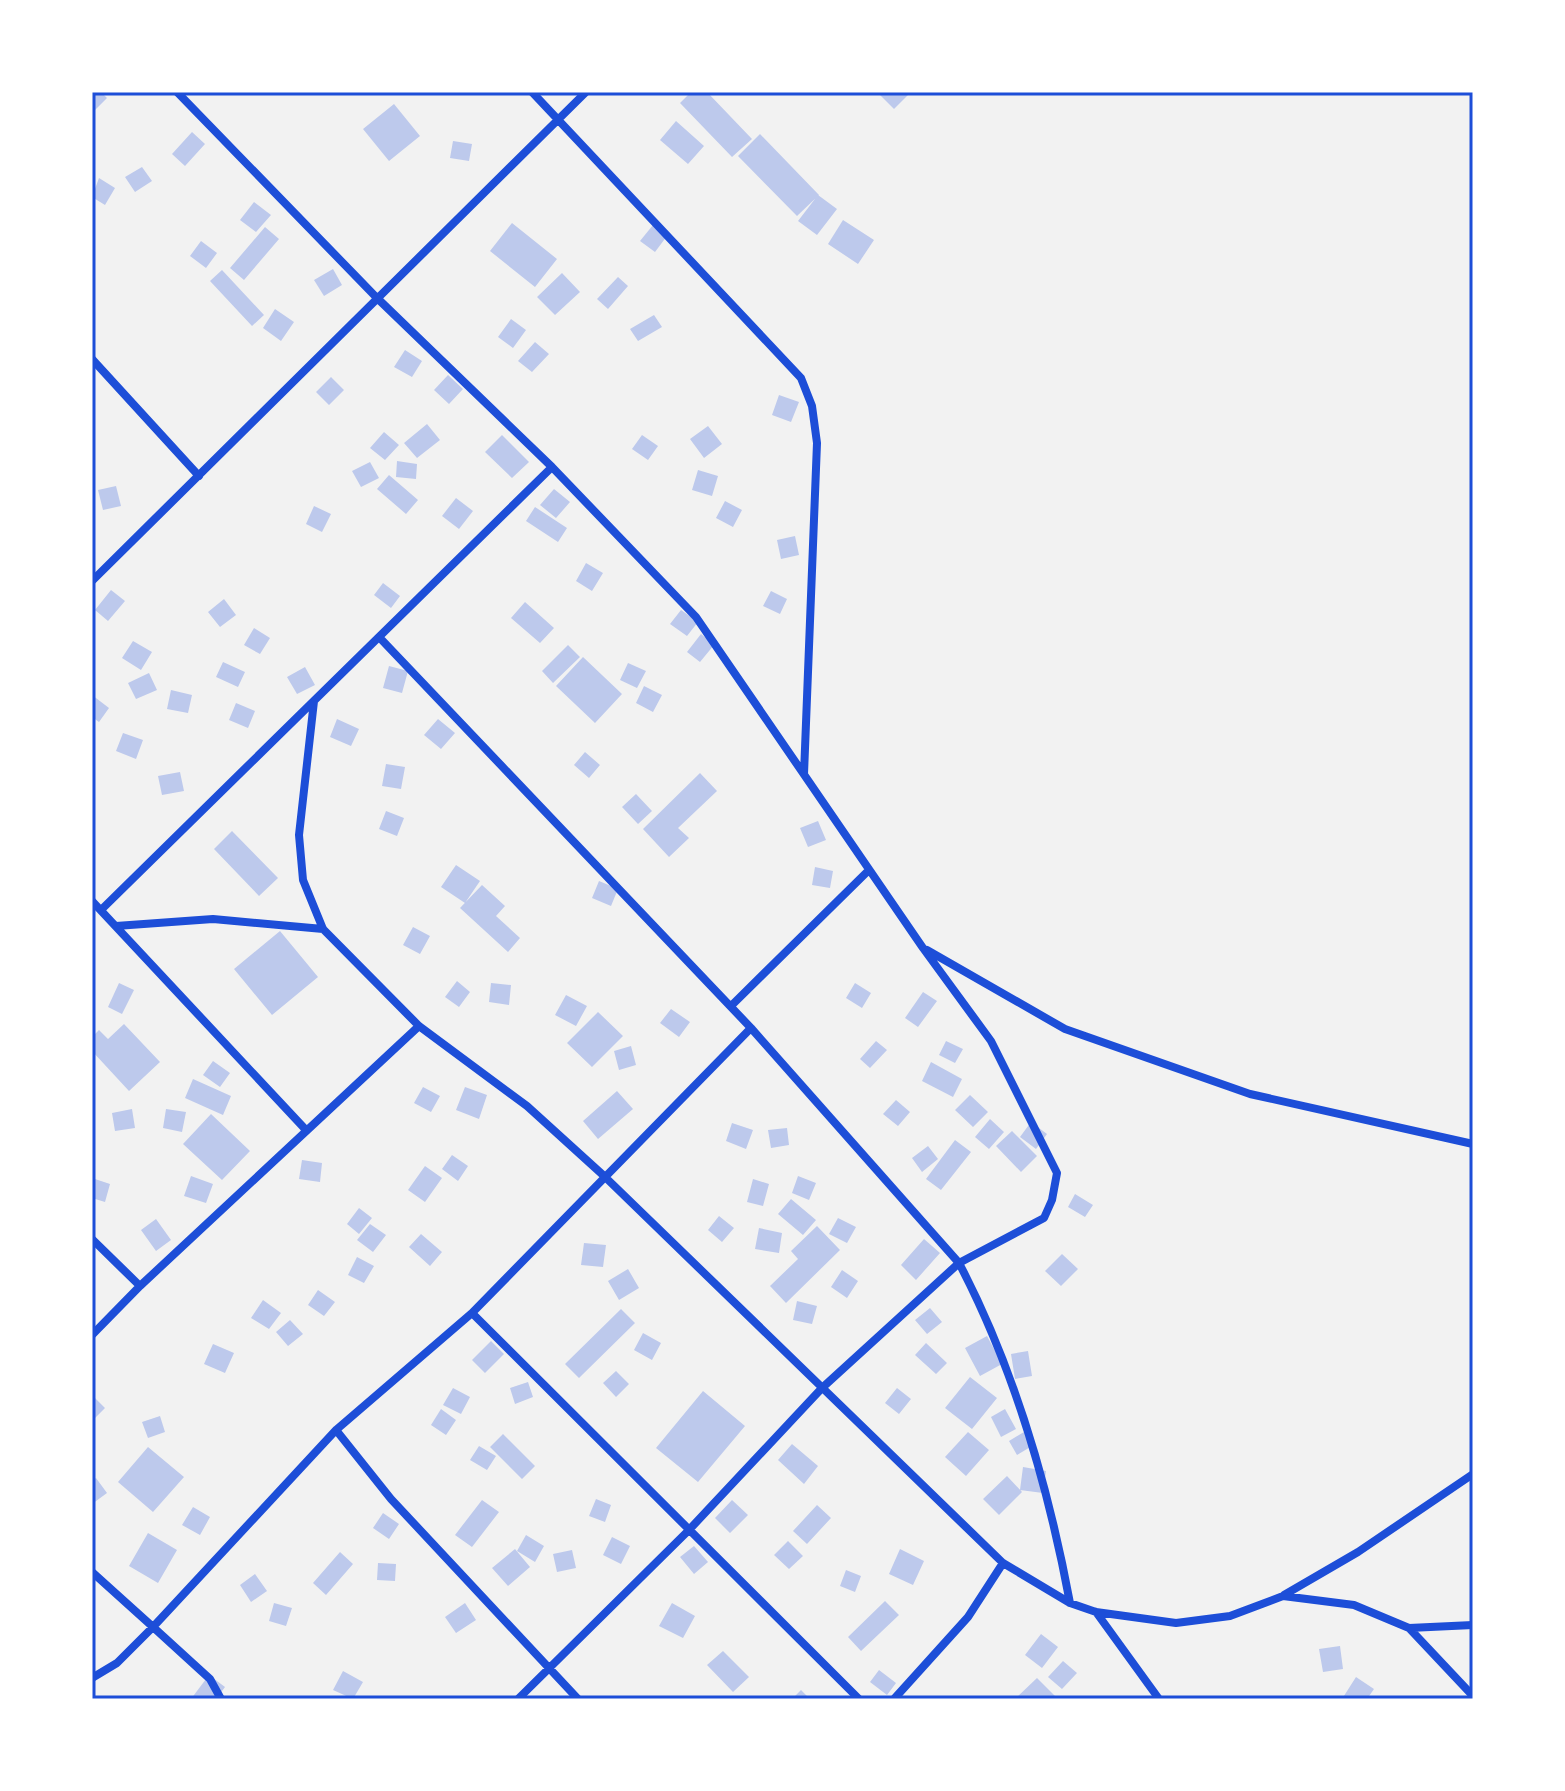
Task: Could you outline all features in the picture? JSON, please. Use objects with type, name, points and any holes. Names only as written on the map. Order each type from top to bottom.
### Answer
[{"type":"street","points":[[177,92],[376,297],[552,467],[696,617],[923,948],[991,1041],[1057,1173],[1052,1200],[1044,1218],[959,1263],[822,1388],[688,1531],[518,1699]]},
{"type":"street","points":[[532,92],[801,378],[817,443],[804,775]]},
{"type":"street","points":[[92,581],[586,92]]},
{"type":"street","points":[[92,359],[199,476]]},
{"type":"street","points":[[101,910],[552,467]]},
{"type":"street","points":[[379,637],[731,1006],[959,1263],[981,1305],[1034,1450],[1057,1535],[1070,1603]]},
{"type":"street","points":[[314,701],[299,835],[303,880],[323,929],[419,1026],[527,1106],[603,1175],[1003,1563],[1070,1603],[1096,1612],[1176,1623],[1230,1616],[1283,1596],[1358,1552],[1473,1474]]},
{"type":"street","points":[[731,1006],[869,870]]},
{"type":"street","points":[[92,901],[306,1130]]},
{"type":"street","points":[[116,926],[213,919],[323,929]]},
{"type":"street","points":[[923,948],[1065,1029],[1250,1094],[1473,1144]]},
{"type":"street","points":[[92,1335],[140,1286],[419,1026]]},
{"type":"street","points":[[92,1678],[117,1663],[153,1627],[336,1430],[472,1313],[603,1175],[751,1028]]},
{"type":"street","points":[[92,1239],[140,1286]]},
{"type":"street","points":[[472,1313],[859,1699]]},
{"type":"street","points":[[336,1430],[391,1499],[578,1699]]},
{"type":"street","points":[[894,1699],[968,1617],[1003,1563]]},
{"type":"street","points":[[92,1572],[210,1679],[221,1699]]},
{"type":"street","points":[[1283,1596],[1354,1605],[1409,1628],[1473,1696]]},
{"type":"street","points":[[1096,1612],[1159,1699]]},
{"type":"street","points":[[1409,1628],[1473,1625]]},
{"type":"building","points":[[92,92],[101,92],[107,98],[92,113]]},
{"type":"building","points":[[691,92],[707,92],[752,139],[732,157],[680,103]]},
{"type":"building","points":[[877,92],[911,92],[894,109]]},
{"type":"building","points":[[394,104],[420,136],[389,161],[363,129]]},
{"type":"building","points":[[676,121],[704,146],[688,164],[660,140]]},
{"type":"building","points":[[192,132],[205,144],[185,166],[172,154]]},
{"type":"building","points":[[760,134],[819,195],[797,216],[738,156]]},
{"type":"building","points":[[453,141],[472,144],[469,161],[450,158]]},
{"type":"building","points":[[142,167],[152,181],[135,192],[125,177]]},
{"type":"building","points":[[99,178],[115,188],[105,205],[92,197]]},
{"type":"building","points":[[818,195],[837,209],[817,235],[798,221]]},
{"type":"building","points":[[254,202],[271,215],[256,232],[240,220]]},
{"type":"building","points":[[843,220],[874,240],[858,264],[828,244]]},
{"type":"building","points":[[512,223],[557,259],[535,287],[490,251]]},
{"type":"building","points":[[653,225],[667,236],[655,252],[640,241]]},
{"type":"building","points":[[265,227],[279,239],[244,280],[230,268]]},
{"type":"building","points":[[201,241],[217,253],[206,268],[190,256]]},
{"type":"building","points":[[333,269],[342,285],[324,296],[314,280]]},
{"type":"building","points":[[222,270],[264,315],[252,326],[210,281]]},
{"type":"building","points":[[562,273],[580,292],[555,315],[537,297]]},
{"type":"building","points":[[618,277],[628,286],[608,309],[597,299]]},
{"type":"building","points":[[275,309],[294,322],[281,341],[263,328]]},
{"type":"building","points":[[654,315],[662,327],[638,341],[630,329]]},
{"type":"building","points":[[511,319],[526,330],[513,348],[498,337]]},
{"type":"building","points":[[535,342],[549,354],[532,372],[518,361]]},
{"type":"building","points":[[405,350],[422,361],[412,377],[394,367]]},
{"type":"building","points":[[448,375],[463,389],[449,404],[434,390]]},
{"type":"building","points":[[331,377],[344,390],[329,405],[316,392]]},
{"type":"building","points":[[779,395],[799,402],[791,422],[772,415]]},
{"type":"building","points":[[427,424],[440,440],[417,458],[404,443]]},
{"type":"building","points":[[708,426],[722,444],[704,458],[690,439]]},
{"type":"building","points":[[384,432],[399,445],[385,460],[370,448]]},
{"type":"building","points":[[502,435],[529,462],[512,478],[485,452]]},
{"type":"building","points":[[642,435],[658,446],[648,460],[632,449]]},
{"type":"building","points":[[397,461],[417,464],[416,479],[396,477]]},
{"type":"building","points":[[370,462],[379,478],[361,487],[352,471]]},
{"type":"building","points":[[698,470],[718,476],[712,496],[692,490]]},
{"type":"building","points":[[389,475],[418,500],[406,514],[377,489]]},
{"type":"building","points":[[116,486],[121,506],[103,510],[98,490]]},
{"type":"building","points":[[554,489],[570,502],[556,518],[540,505]]},
{"type":"building","points":[[456,498],[473,511],[459,529],[442,516]]},
{"type":"building","points":[[725,501],[742,510],[733,527],[716,518]]},
{"type":"building","points":[[314,506],[331,514],[322,532],[306,524]]},
{"type":"building","points":[[535,507],[567,528],[558,542],[526,521]]},
{"type":"building","points":[[795,536],[799,555],[781,559],[777,540]]},
{"type":"building","points":[[586,563],[603,573],[592,591],[576,581]]},
{"type":"building","points":[[383,583],[400,596],[391,608],[374,595]]},
{"type":"building","points":[[111,590],[125,601],[108,621],[95,610]]},
{"type":"building","points":[[771,591],[787,599],[780,614],[763,606]]},
{"type":"building","points":[[224,599],[236,615],[220,627],[208,612]]},
{"type":"building","points":[[525,602],[554,628],[540,643],[511,618]]},
{"type":"building","points":[[681,610],[698,622],[687,636],[670,624]]},
{"type":"building","points":[[254,628],[270,638],[260,654],[244,645]]},
{"type":"building","points":[[701,634],[714,645],[700,662],[687,652]]},
{"type":"building","points":[[133,641],[152,652],[141,670],[122,658]]},
{"type":"building","points":[[568,645],[580,657],[553,683],[542,671]]},
{"type":"building","points":[[583,657],[622,694],[595,723],[556,686]]},
{"type":"building","points":[[223,662],[245,672],[238,687],[216,677]]},
{"type":"building","points":[[628,663],[646,671],[637,688],[620,680]]},
{"type":"building","points":[[389,666],[408,671],[402,693],[383,688]]},
{"type":"building","points":[[305,667],[315,685],[297,694],[287,677]]},
{"type":"building","points":[[149,673],[157,690],[136,699],[128,683]]},
{"type":"building","points":[[644,686],[662,695],[653,712],[636,703]]},
{"type":"building","points":[[171,690],[192,695],[188,713],[167,709]]},
{"type":"building","points":[[92,695],[109,708],[99,722],[92,717]]},
{"type":"building","points":[[236,703],[255,711],[248,728],[229,720]]},
{"type":"building","points":[[337,719],[359,729],[351,746],[330,737]]},
{"type":"building","points":[[438,719],[455,733],[441,749],[424,735]]},
{"type":"building","points":[[123,733],[143,740],[136,759],[116,751]]},
{"type":"building","points":[[585,752],[600,765],[589,778],[574,765]]},
{"type":"building","points":[[386,764],[405,767],[401,789],[382,786]]},
{"type":"building","points":[[180,772],[184,791],[162,795],[158,776]]},
{"type":"building","points":[[700,773],[717,791],[678,828],[689,838],[669,857],[643,829]]},
{"type":"building","points":[[636,794],[652,811],[638,824],[622,807]]},
{"type":"building","points":[[386,811],[404,818],[397,836],[379,829]]},
{"type":"building","points":[[818,821],[826,840],[808,847],[800,828]]},
{"type":"building","points":[[232,831],[278,878],[259,896],[214,849]]},
{"type":"building","points":[[456,865],[480,881],[465,903],[441,887]]},
{"type":"building","points":[[815,867],[833,871],[830,888],[812,885]]},
{"type":"building","points":[[599,881],[618,889],[611,906],[592,898]]},
{"type":"building","points":[[482,885],[505,906],[496,916],[520,938],[508,952],[460,908]]},
{"type":"building","points":[[413,927],[430,936],[420,954],[403,945]]},
{"type":"building","points":[[280,931],[318,977],[272,1015],[234,969]]},
{"type":"building","points":[[457,981],[470,992],[459,1007],[445,997]]},
{"type":"building","points":[[119,983],[134,990],[122,1014],[108,1007]]},
{"type":"building","points":[[491,983],[511,985],[509,1005],[489,1002]]},
{"type":"building","points":[[855,983],[871,993],[862,1008],[846,998]]},
{"type":"building","points":[[923,992],[937,1001],[918,1027],[905,1018]]},
{"type":"building","points":[[566,995],[587,1006],[576,1026],[555,1015]]},
{"type":"building","points":[[671,1009],[690,1022],[679,1037],[660,1023]]},
{"type":"building","points":[[598,1012],[623,1036],[592,1067],[567,1043]]},
{"type":"building","points":[[124,1024],[160,1062],[129,1091],[92,1051],[92,1037],[99,1030],[108,1039]]},
{"type":"building","points":[[876,1041],[887,1050],[870,1068],[860,1059]]},
{"type":"building","points":[[946,1041],[963,1049],[955,1063],[939,1055]]},
{"type":"building","points":[[631,1046],[636,1065],[619,1070],[614,1051]]},
{"type":"building","points":[[213,1061],[230,1073],[220,1087],[203,1075]]},
{"type":"building","points":[[931,1062],[962,1079],[953,1097],[922,1081]]},
{"type":"building","points":[[193,1079],[231,1096],[223,1115],[185,1098]]},
{"type":"building","points":[[423,1087],[440,1096],[431,1112],[414,1103]]},
{"type":"building","points":[[465,1087],[487,1095],[479,1119],[456,1110]]},
{"type":"building","points":[[617,1091],[633,1109],[598,1139],[583,1121]]},
{"type":"building","points":[[970,1095],[988,1112],[973,1127],[955,1110]]},
{"type":"building","points":[[896,1100],[910,1112],[898,1126],[883,1114]]},
{"type":"building","points":[[132,1109],[135,1128],[115,1131],[112,1113]]},
{"type":"building","points":[[166,1109],[186,1112],[182,1132],[163,1128]]},
{"type":"building","points":[[211,1114],[250,1151],[222,1180],[183,1144]]},
{"type":"building","points":[[990,1119],[1004,1132],[989,1149],[975,1137]]},
{"type":"building","points":[[1031,1122],[1047,1134],[1036,1149],[1020,1137]]},
{"type":"building","points":[[732,1123],[753,1130],[746,1149],[726,1141]]},
{"type":"building","points":[[787,1128],[789,1145],[771,1148],[768,1130]]},
{"type":"building","points":[[1012,1131],[1037,1156],[1021,1172],[996,1146]]},
{"type":"building","points":[[955,1140],[971,1152],[941,1190],[926,1179]]},
{"type":"building","points":[[928,1146],[938,1159],[922,1172],[912,1158]]},
{"type":"building","points":[[452,1155],[468,1166],[458,1181],[442,1169]]},
{"type":"building","points":[[302,1160],[322,1163],[320,1182],[299,1179]]},
{"type":"building","points":[[425,1166],[442,1178],[425,1202],[408,1190]]},
{"type":"building","points":[[191,1176],[213,1184],[206,1203],[184,1196]]},
{"type":"building","points":[[798,1176],[816,1183],[809,1200],[792,1193]]},
{"type":"building","points":[[92,1178],[110,1184],[105,1202],[92,1198]]},
{"type":"building","points":[[753,1179],[769,1184],[763,1206],[747,1202]]},
{"type":"building","points":[[1075,1194],[1093,1205],[1085,1217],[1068,1207]]},
{"type":"building","points":[[791,1199],[816,1220],[803,1235],[778,1214]]},
{"type":"building","points":[[359,1208],[372,1218],[359,1234],[347,1224]]},
{"type":"building","points":[[719,1216],[734,1228],[722,1242],[708,1230]]},
{"type":"building","points":[[838,1218],[856,1227],[847,1243],[829,1234]]},
{"type":"building","points":[[156,1219],[171,1240],[156,1251],[141,1230]]},
{"type":"building","points":[[370,1224],[386,1235],[373,1252],[357,1240]]},
{"type":"building","points":[[817,1226],[840,1250],[786,1303],[770,1286],[798,1259],[791,1251]]},
{"type":"building","points":[[759,1228],[782,1233],[779,1253],[755,1249]]},
{"type":"building","points":[[421,1234],[442,1252],[430,1266],[409,1247]]},
{"type":"building","points":[[924,1239],[940,1253],[916,1280],[901,1265]]},
{"type":"building","points":[[584,1243],[606,1245],[603,1267],[581,1265]]},
{"type":"building","points":[[1062,1254],[1078,1269],[1061,1286],[1045,1271]]},
{"type":"building","points":[[357,1257],[374,1266],[364,1283],[348,1275]]},
{"type":"building","points":[[628,1269],[639,1288],[619,1300],[608,1281]]},
{"type":"building","points":[[842,1270],[858,1281],[847,1298],[831,1287]]},
{"type":"building","points":[[318,1290],[335,1302],[324,1316],[308,1305]]},
{"type":"building","points":[[263,1300],[281,1313],[269,1329],[251,1318]]},
{"type":"building","points":[[797,1301],[817,1306],[812,1324],[793,1320]]},
{"type":"building","points":[[930,1308],[942,1322],[927,1334],[915,1320]]},
{"type":"building","points":[[621,1309],[635,1323],[579,1378],[565,1364]]},
{"type":"building","points":[[290,1320],[303,1334],[288,1346],[276,1332]]},
{"type":"building","points":[[643,1333],[661,1343],[652,1360],[634,1350]]},
{"type":"building","points":[[987,1336],[1002,1364],[980,1376],[965,1348]]},
{"type":"building","points":[[491,1341],[504,1354],[485,1373],[472,1360]]},
{"type":"building","points":[[926,1343],[947,1363],[936,1374],[915,1355]]},
{"type":"building","points":[[213,1344],[234,1353],[225,1373],[204,1364]]},
{"type":"building","points":[[1028,1351],[1032,1376],[1015,1379],[1011,1354]]},
{"type":"building","points":[[616,1371],[629,1384],[616,1397],[603,1383]]},
{"type":"building","points":[[970,1377],[997,1398],[972,1429],[945,1408]]},
{"type":"building","points":[[528,1382],[533,1397],[515,1404],[510,1388]]},
{"type":"building","points":[[453,1388],[470,1397],[461,1414],[443,1405]]},
{"type":"building","points":[[897,1388],[911,1399],[899,1414],[885,1403]]},
{"type":"building","points":[[703,1391],[745,1426],[698,1482],[656,1448]]},
{"type":"building","points":[[92,1395],[105,1408],[92,1421]]},
{"type":"building","points":[[441,1409],[456,1420],[446,1435],[431,1425]]},
{"type":"building","points":[[1005,1409],[1016,1429],[1001,1437],[991,1417]]},
{"type":"building","points":[[160,1416],[165,1432],[148,1438],[142,1422]]},
{"type":"building","points":[[968,1432],[989,1450],[966,1476],[945,1457]]},
{"type":"building","points":[[1024,1432],[1032,1446],[1017,1455],[1009,1441]]},
{"type":"building","points":[[503,1434],[535,1466],[522,1479],[490,1447]]},
{"type":"building","points":[[792,1444],[818,1466],[804,1484],[778,1460]]},
{"type":"building","points":[[479,1446],[496,1456],[487,1470],[470,1460]]},
{"type":"building","points":[[148,1447],[184,1477],[153,1512],[118,1482]]},
{"type":"building","points":[[1023,1467],[1046,1471],[1043,1493],[1020,1490]]},
{"type":"building","points":[[1007,1476],[1022,1492],[999,1515],[983,1499]]},
{"type":"building","points":[[96,1478],[107,1493],[92,1504],[92,1481]]},
{"type":"building","points":[[596,1499],[611,1505],[605,1522],[589,1516]]},
{"type":"building","points":[[482,1500],[499,1512],[472,1547],[455,1535]]},
{"type":"building","points":[[732,1500],[748,1515],[730,1533],[715,1518]]},
{"type":"building","points":[[817,1505],[831,1518],[807,1544],[793,1531]]},
{"type":"building","points":[[193,1507],[210,1517],[200,1535],[182,1525]]},
{"type":"building","points":[[383,1513],[399,1524],[389,1539],[373,1528]]},
{"type":"building","points":[[148,1533],[177,1550],[158,1583],[129,1566]]},
{"type":"building","points":[[526,1535],[544,1546],[535,1562],[517,1551]]},
{"type":"building","points":[[612,1537],[630,1546],[621,1564],[603,1555]]},
{"type":"building","points":[[788,1541],[803,1556],[789,1569],[774,1555]]},
{"type":"building","points":[[694,1546],[708,1562],[694,1574],[680,1557]]},
{"type":"building","points":[[515,1549],[530,1567],[508,1586],[492,1568]]},
{"type":"building","points":[[900,1549],[924,1561],[913,1585],[889,1574]]},
{"type":"building","points":[[572,1550],[576,1568],[557,1572],[553,1554]]},
{"type":"building","points":[[340,1552],[353,1564],[326,1595],[313,1583]]},
{"type":"building","points":[[378,1563],[396,1564],[395,1581],[377,1580]]},
{"type":"building","points":[[846,1570],[861,1576],[855,1592],[840,1586]]},
{"type":"building","points":[[255,1574],[267,1591],[251,1602],[240,1585]]},
{"type":"building","points":[[885,1601],[899,1615],[861,1651],[848,1637]]},
{"type":"building","points":[[274,1603],[292,1608],[286,1626],[269,1621]]},
{"type":"building","points":[[465,1603],[476,1620],[456,1633],[445,1617]]},
{"type":"building","points":[[672,1603],[695,1616],[683,1638],[659,1626]]},
{"type":"building","points":[[1041,1634],[1058,1647],[1042,1668],[1025,1655]]},
{"type":"building","points":[[1340,1646],[1343,1669],[1323,1672],[1319,1649]]},
{"type":"building","points":[[723,1651],[749,1677],[733,1692],[707,1665]]},
{"type":"building","points":[[1063,1661],[1077,1673],[1062,1689],[1048,1677]]},
{"type":"building","points":[[879,1670],[896,1683],[887,1695],[870,1682]]},
{"type":"building","points":[[343,1671],[363,1682],[353,1699],[333,1690]]},
{"type":"building","points":[[209,1675],[225,1687],[216,1699],[191,1699]]},
{"type":"building","points":[[1356,1677],[1374,1689],[1367,1699],[1342,1699]]},
{"type":"building","points":[[1037,1678],[1058,1699],[1015,1699]]},
{"type":"building","points":[[801,1690],[810,1699],[792,1699]]}]
